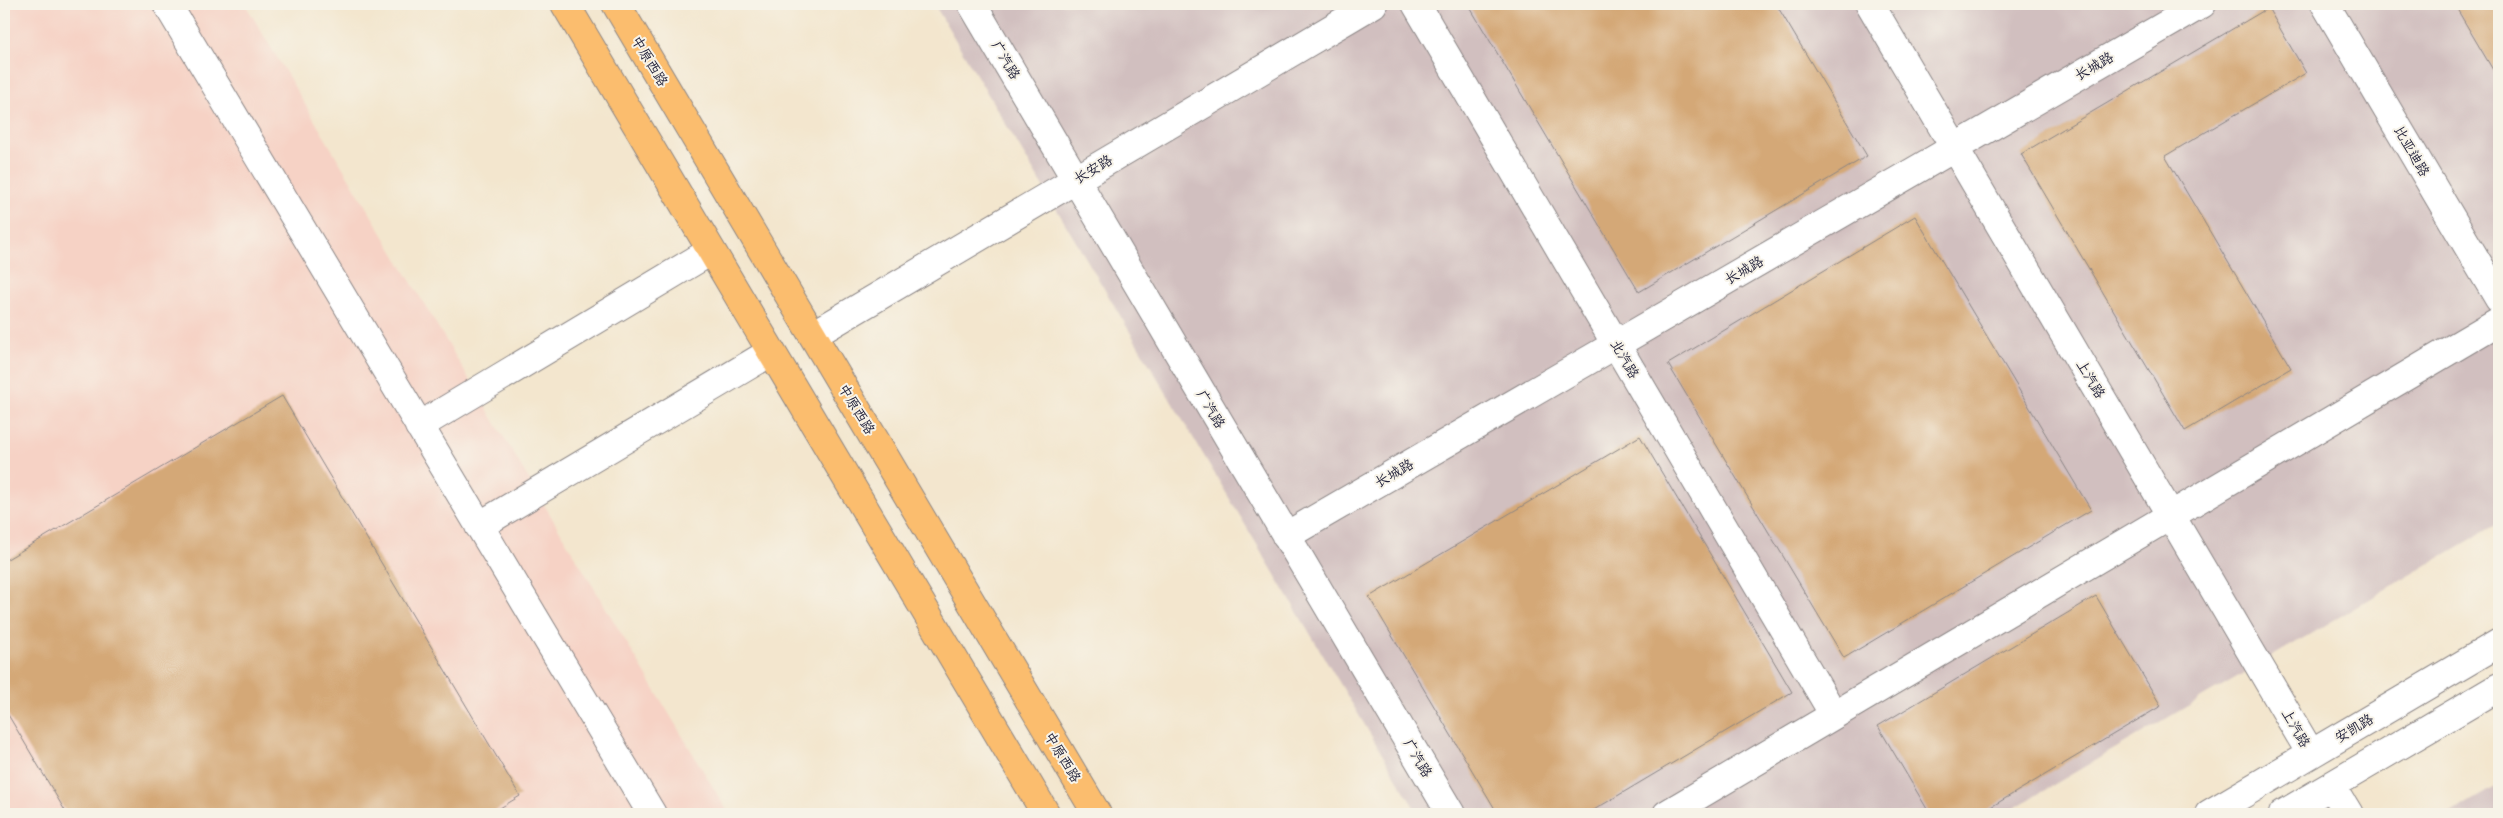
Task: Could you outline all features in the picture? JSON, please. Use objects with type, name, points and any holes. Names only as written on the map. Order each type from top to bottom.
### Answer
[{"type":"main road","points":[[565,4],[1046,814]]},
{"type":"main road","name":"中原西路","points":[[616,4],[1097,814]]},
{"type":"street","points":[[167,4],[652,814]]},
{"type":"street","name":"广汽路","points":[[972,4],[1451,814]]},
{"type":"street","name":"长安路","points":[[813,335],[1373,4]]},
{"type":"street","name":"北汽路","points":[[1416,4],[1834,715]]},
{"type":"street","name":"上汽路","points":[[1870,4],[2311,754]]},
{"type":"street","name":"长城路","points":[[1286,536],[2202,4]]},
{"type":"street","name":"比亚迪路","points":[[2325,4],[2499,299]]},
{"type":"street","points":[[419,426],[711,251]]},
{"type":"street","points":[[1667,814],[2499,321]]},
{"type":"street","points":[[479,526],[771,352]]},
{"type":"street","name":"安凯路","points":[[2209,814],[2499,643]]},
{"type":"street","points":[[2284,814],[2499,687]]},
{"type":"street","points":[[2332,786],[2349,814]]},
{"type":"shaded area","points":[[4,4],[245,4],[729,814],[4,814]]},
{"type":"shaded area","points":[[934,4],[2499,4],[2499,523],[2004,814],[1418,814]]},
{"type":"shaded area","points":[[2499,785],[2499,814],[2449,814]]},
{"type":"building","points":[[1468,4],[1776,4],[1867,156],[1639,292]]},
{"type":"building","points":[[2454,4],[2499,4],[2499,80]]},
{"type":"building","points":[[2268,8],[2306,73],[2165,156],[2291,368],[2185,431],[2021,154]]},
{"type":"building","points":[[1915,216],[2091,510],[1844,658],[1668,364]]},
{"type":"building","points":[[282,396],[520,796],[490,814],[67,814],[4,708],[4,561]]},
{"type":"building","points":[[1640,436],[1792,692],[1587,814],[1498,814],[1369,597]]},
{"type":"building","points":[[2096,596],[2161,706],[1979,814],[1930,814],[1878,726]]}]
